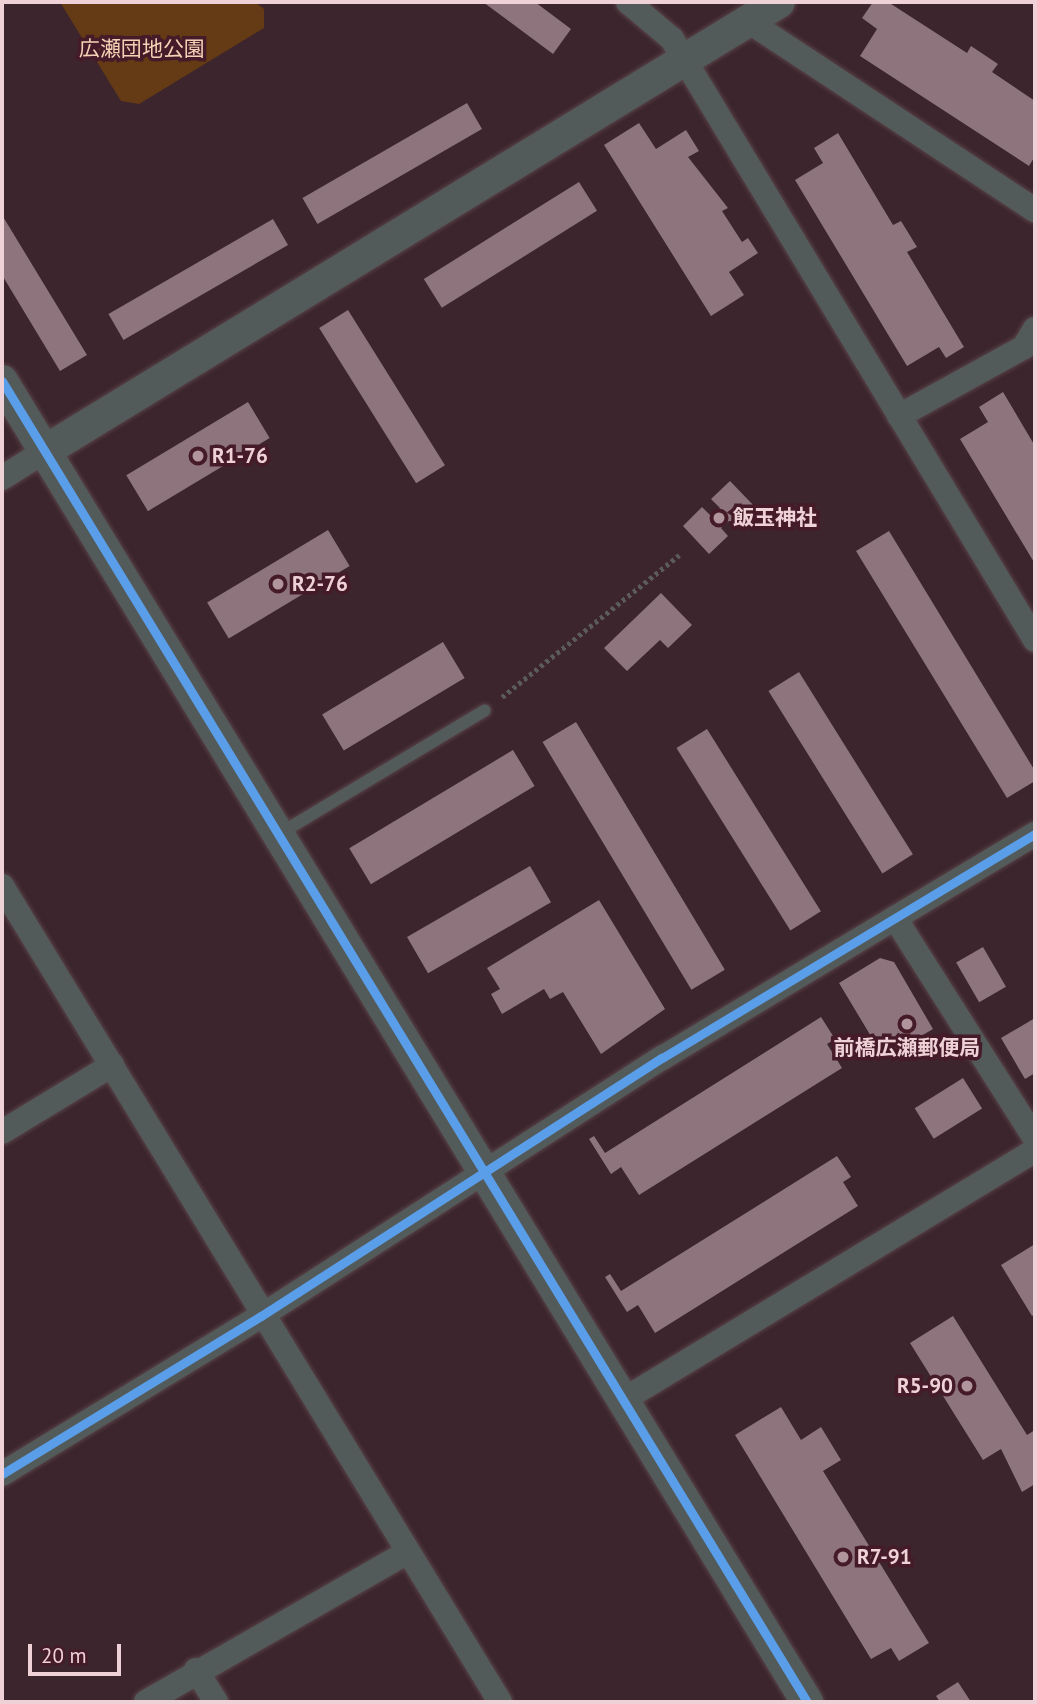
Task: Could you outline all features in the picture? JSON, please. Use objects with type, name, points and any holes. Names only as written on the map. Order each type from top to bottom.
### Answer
[{"type":"street","points":[[628,2],[672,39],[1035,640]]},
{"type":"street","points":[[2,478],[779,2]]},
{"type":"street","points":[[748,20],[1035,210]]},
{"type":"street","points":[[899,416],[1024,347],[1035,329]]},
{"type":"street","points":[[2,381],[807,1702]]},
{"type":"street","points":[[2,1474],[261,1316],[483,1173],[1035,834]]},
{"type":"street","points":[[2,886],[261,1316],[500,1702]]},
{"type":"street","points":[[895,918],[1035,1139]]},
{"type":"street","points":[[2,1132],[112,1065]]},
{"type":"street","points":[[623,1400],[1035,1150]]},
{"type":"street","points":[[146,1702],[196,1670],[406,1553]]},
{"type":"street","points":[[196,1670],[216,1702]]},
{"type":"lane","points":[[278,834],[485,710]]},
{"type":"path","points":[[485,710],[679,555]]},
{"type":"green space","name":"広瀬団地公園","points":[[60,2],[255,2],[264,9],[264,28],[139,104],[121,101]]},
{"type":"building","points":[[483,2],[535,2],[571,29],[553,54]]},
{"type":"building","points":[[873,2],[888,2],[967,53],[971,46],[998,64],[992,72],[1035,101],[1035,156],[1029,166],[860,56],[877,29],[862,18]]},
{"type":"building","points":[[467,103],[482,129],[317,224],[302,198]]},
{"type":"building","points":[[639,123],[656,149],[686,130],[699,151],[688,157],[728,208],[722,211],[742,242],[748,238],[758,253],[729,272],[744,295],[711,316],[604,145]]},
{"type":"building","points":[[838,133],[893,225],[901,221],[917,247],[907,252],[964,347],[946,358],[939,347],[907,366],[795,180],[823,163],[814,148]]},
{"type":"building","points":[[579,182],[597,211],[442,308],[424,279]]},
{"type":"building","points":[[2,215],[87,355],[60,371],[2,275]]},
{"type":"building","points":[[273,219],[288,245],[123,340],[108,314]]},
{"type":"building","points":[[348,310],[445,465],[416,483],[319,328]]},
{"type":"building","points":[[1003,392],[1035,446],[1035,564],[960,439],[988,422],[979,407]]},
{"type":"building","name":"R1-76","points":[[248,402],[270,438],[148,511],[126,475]]},
{"type":"building","name":"飯玉神社","points":[[730,481],[757,509],[736,529],[729,521],[721,528],[728,536],[709,554],[683,526],[702,507],[711,516],[720,508],[711,499]]},
{"type":"building","name":"R2-76","points":[[328,530],[350,566],[229,639],[207,603]]},
{"type":"building","points":[[889,531],[1035,771],[1035,781],[1007,798],[856,551]]},
{"type":"building","points":[[661,593],[692,625],[668,648],[660,640],[627,671],[604,648]]},
{"type":"building","points":[[443,642],[465,678],[344,751],[322,715]]},
{"type":"building","points":[[799,672],[913,854],[882,873],[768,691]]},
{"type":"building","points":[[576,722],[725,970],[691,990],[543,742]]},
{"type":"building","points":[[707,729],[821,911],[790,930],[676,748]]},
{"type":"building","points":[[513,750],[535,786],[371,884],[349,848]]},
{"type":"building","points":[[530,866],[551,902],[428,973],[407,937]]},
{"type":"building","points":[[599,900],[665,1009],[601,1054],[563,992],[550,999],[544,989],[502,1014],[491,994],[500,989],[487,968]]},
{"type":"building","points":[[983,947],[1006,987],[979,1002],[956,962]]},
{"type":"building","points":[[880,958],[894,962],[933,1029],[884,1058],[839,983]]},
{"type":"building","points":[[821,1017],[835,1039],[827,1044],[842,1068],[639,1195],[621,1167],[611,1174],[589,1139],[594,1136],[605,1153]]},
{"type":"building","points":[[1035,1018],[1035,1073],[1025,1079],[1001,1038]]},
{"type":"building","points":[[963,1078],[982,1109],[934,1139],[915,1108]]},
{"type":"building","points":[[837,1156],[851,1177],[843,1182],[858,1206],[655,1333],[638,1305],[627,1312],[605,1277],[610,1274],[621,1291]]},
{"type":"building","points":[[1035,1244],[1035,1314],[1032,1316],[1001,1265]]},
{"type":"building","name":"R5-90","points":[[953,1316],[1027,1435],[1035,1430],[1035,1484],[1022,1492],[1001,1449],[983,1460],[910,1343]]},
{"type":"building","name":"R7-91","points":[[781,1407],[801,1440],[821,1427],[841,1460],[823,1471],[929,1643],[899,1661],[891,1648],[871,1659],[735,1435]]},
{"type":"building","points":[[958,1682],[971,1702],[940,1702],[936,1696]]},
{"type":"cycle path","points":[[2,381],[807,1702]]},
{"type":"cycle path","points":[[2,1474],[261,1316],[662,1058],[1035,834]]},
{"type":"place","name":"R1-76","points":[[198,456]]},
{"type":"place","name":"飯玉神社","points":[[719,518]]},
{"type":"place","name":"R2-76","points":[[278,584]]},
{"type":"place","name":"前橋広瀬郵便局","points":[[907,1024]]},
{"type":"place","name":"R5-90","points":[[967,1386]]},
{"type":"place","name":"R7-91","points":[[843,1557]]}]
